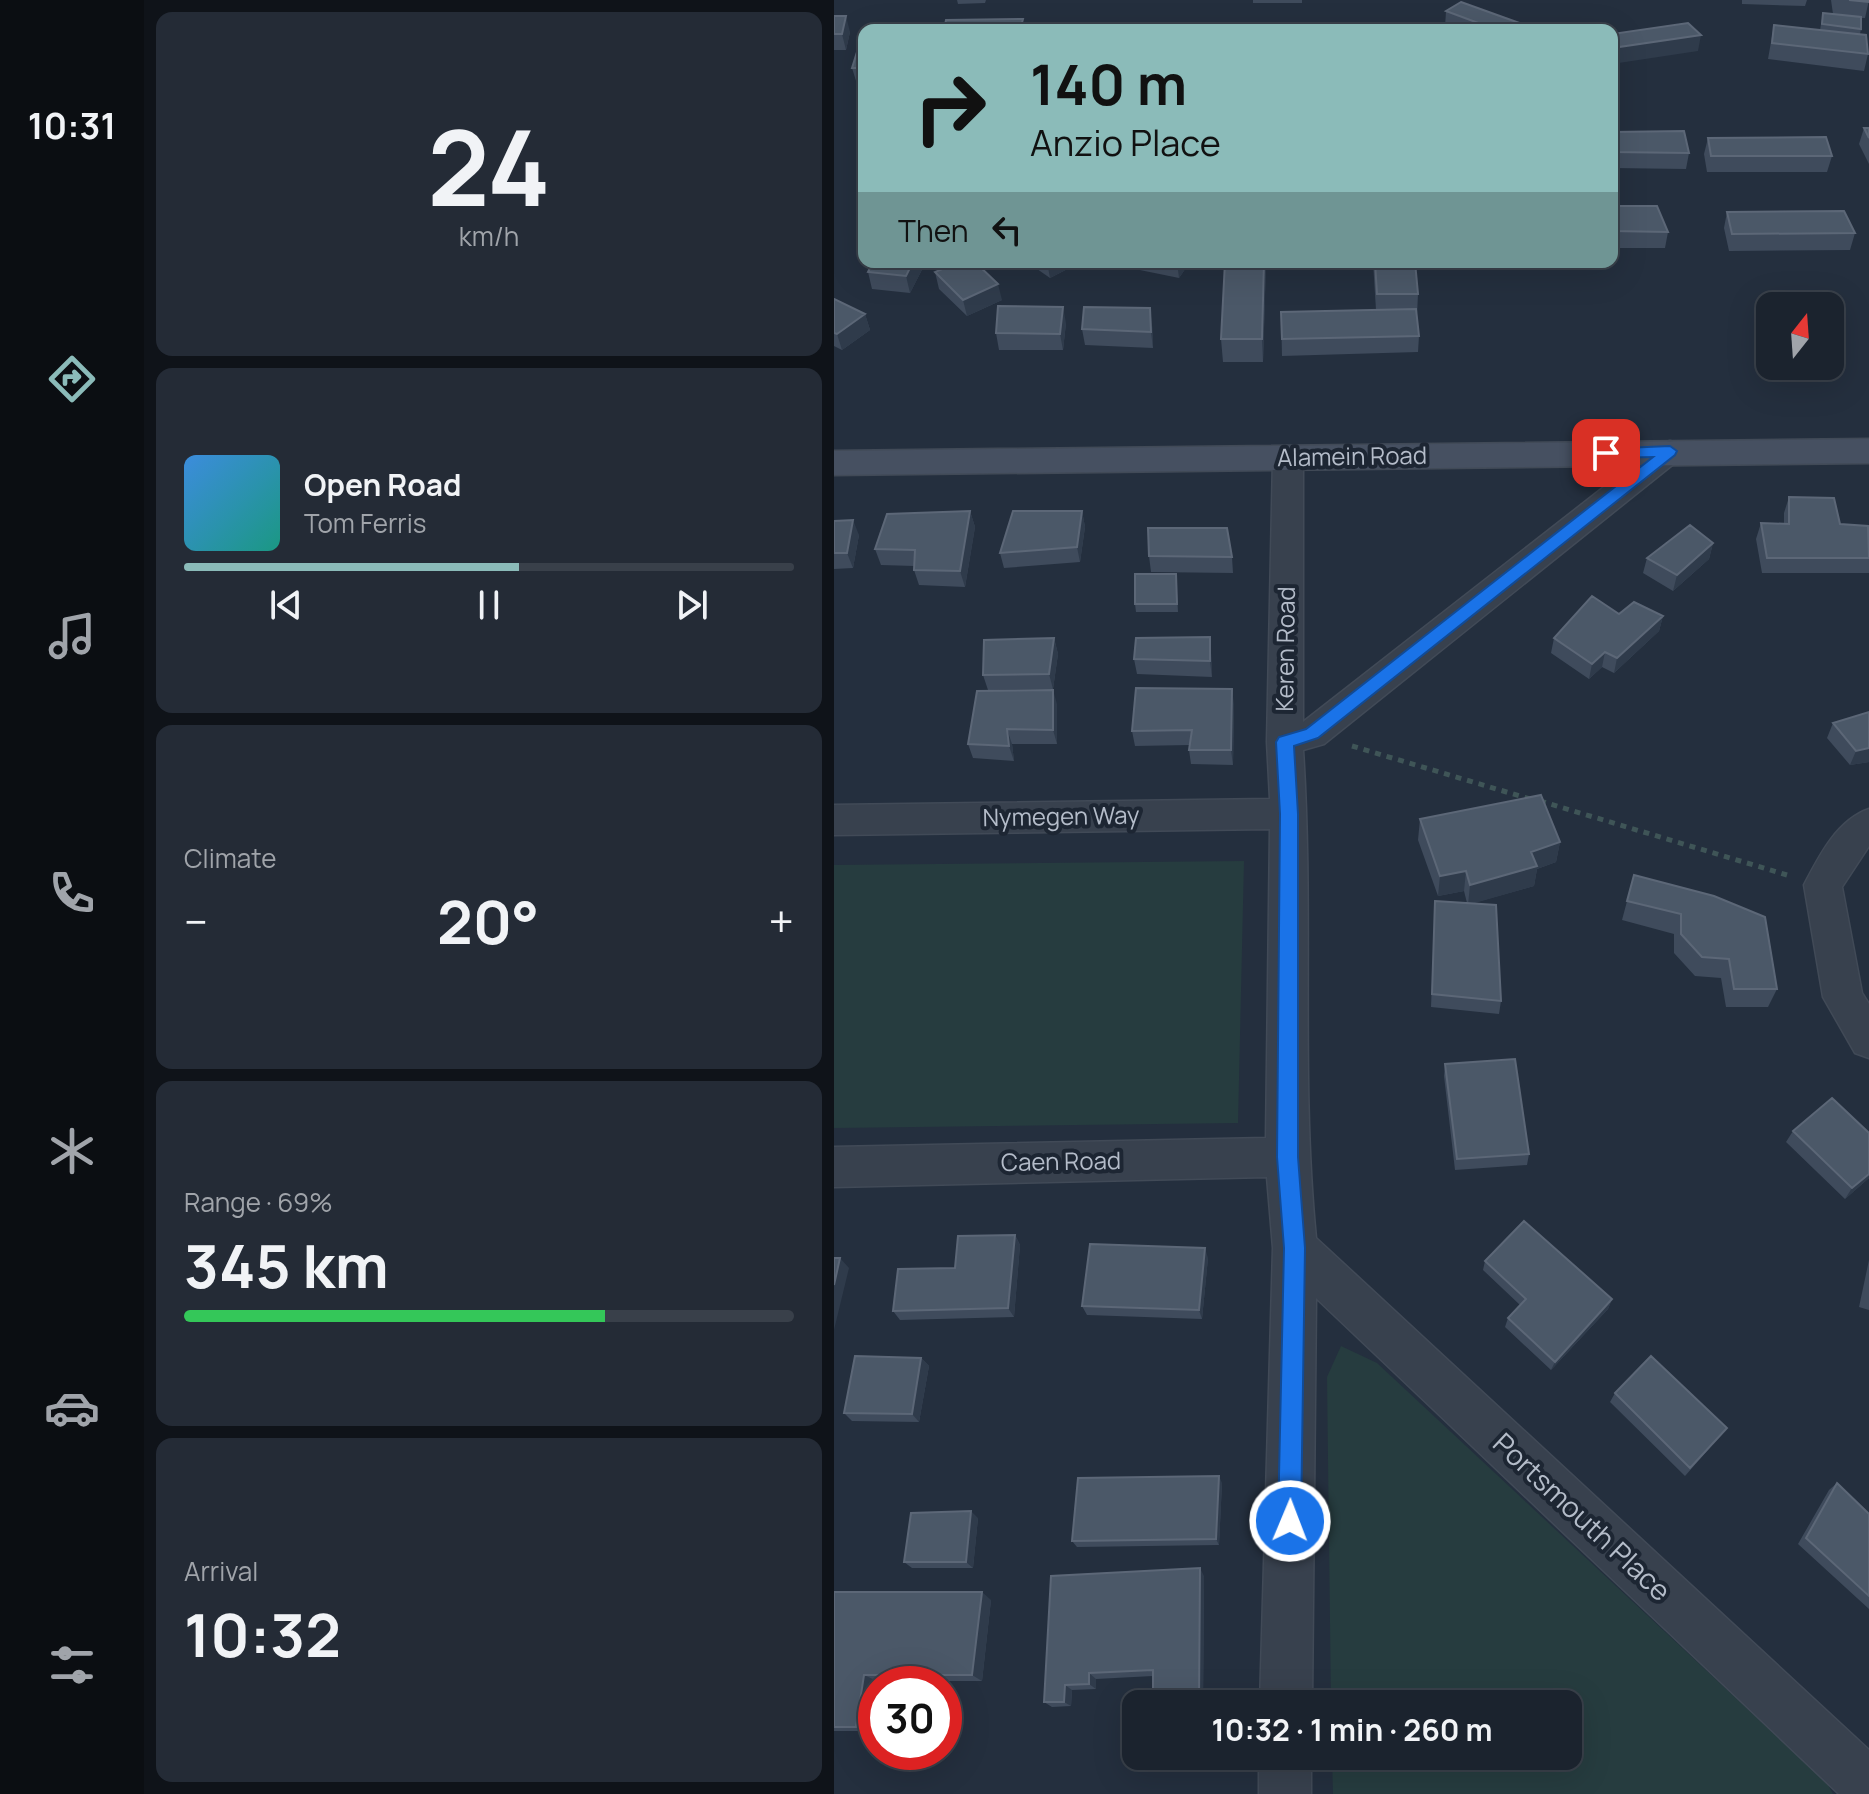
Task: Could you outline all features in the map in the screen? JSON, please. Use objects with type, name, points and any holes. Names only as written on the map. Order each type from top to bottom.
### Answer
[{"type":"street","points":[[1298,738],[1670,451]]},
{"type":"street","name":"Alamein Road","points":[[834,463],[1869,451]]},
{"type":"street","name":"Keren Road","points":[[1286,1690],[1295,1248],[1287,1157],[1289,814],[1298,738],[1288,458]]},
{"type":"street","name":"Nymegen Way","points":[[834,820],[1289,814]]},
{"type":"street","points":[[1869,824],[1851,840],[1823,885],[1843,997],[1869,1040]]},
{"type":"street","name":"Caen Road","points":[[834,1167],[1287,1157]]},
{"type":"street","name":"Portsmouth Place","points":[[1295,1248],[1869,1786]]},
{"type":"street","points":[[1285,1770],[1285,1794]]},
{"type":"path","points":[[1298,738],[1823,885]]},
{"type":"green space","points":[[1244,861],[1238,1123],[834,1128],[834,865]]},
{"type":"green space","points":[[1341,1346],[1377,1363],[1827,1783],[1833,1794],[1333,1794],[1332,1770],[1582,1770],[1582,1690],[1331,1690],[1327,1377]]},
{"type":"building","points":[[1461,2],[1522,24],[1481,24],[1446,11]]},
{"type":"building","points":[[1823,13],[1861,17],[1861,29],[1822,24]]},
{"type":"building","points":[[834,16],[846,16],[842,34],[834,34]]},
{"type":"building","points":[[1023,19],[1022,24],[945,24],[946,20]]},
{"type":"building","points":[[1688,23],[1701,35],[1618,47],[1618,33]]},
{"type":"building","points":[[1774,25],[1866,35],[1868,54],[1772,43]]},
{"type":"building","points":[[857,52],[858,52],[858,68],[852,68]]},
{"type":"building","points":[[1684,131],[1689,153],[1618,152],[1618,132]]},
{"type":"building","points":[[1826,137],[1832,156],[1711,156],[1708,138]]},
{"type":"building","points":[[1618,206],[1657,206],[1668,232],[1618,231]]},
{"type":"building","points":[[1844,211],[1855,233],[1732,234],[1727,212]]},
{"type":"building","points":[[870,268],[910,268],[906,276],[868,272]]},
{"type":"building","points":[[945,268],[981,268],[998,284],[963,300],[935,272]]},
{"type":"building","points":[[1225,268],[1264,268],[1262,339],[1221,339]]},
{"type":"building","points":[[1375,268],[1416,268],[1418,294],[1377,294]]},
{"type":"building","points":[[834,299],[865,314],[837,334],[834,333]]},
{"type":"building","points":[[998,306],[1063,307],[1060,334],[996,333]]},
{"type":"building","points":[[1084,307],[1150,308],[1151,332],[1082,329]]},
{"type":"building","points":[[1416,309],[1419,336],[1282,339],[1281,312]]},
{"type":"building","points":[[1789,497],[1834,498],[1840,524],[1868,526],[1869,558],[1767,558],[1761,523],[1789,524]]},
{"type":"building","points":[[970,511],[960,571],[914,570],[915,550],[875,549],[887,514]]},
{"type":"building","points":[[1013,511],[1082,511],[1077,547],[1000,553]]},
{"type":"building","points":[[853,520],[847,553],[834,553],[834,521]]},
{"type":"building","points":[[1690,525],[1713,543],[1677,575],[1647,558]]},
{"type":"building","points":[[1148,528],[1227,528],[1232,557],[1149,556]]},
{"type":"building","points":[[1135,574],[1176,574],[1177,604],[1135,604]]},
{"type":"building","points":[[1592,596],[1619,614],[1634,602],[1663,616],[1617,658],[1605,652],[1592,664],[1554,638]]},
{"type":"building","points":[[1210,637],[1210,661],[1134,659],[1136,638]]},
{"type":"building","points":[[1054,638],[1049,674],[983,675],[984,640]]},
{"type":"building","points":[[1136,688],[1232,689],[1231,750],[1189,750],[1192,730],[1132,731]]},
{"type":"building","points":[[1053,690],[1053,730],[1007,729],[1009,746],[968,744],[977,691]]},
{"type":"building","points":[[1869,712],[1869,748],[1856,751],[1833,723]]},
{"type":"building","points":[[1541,795],[1560,842],[1531,852],[1537,866],[1470,885],[1466,871],[1440,876],[1420,819]]},
{"type":"building","points":[[1634,875],[1714,896],[1765,917],[1777,989],[1734,989],[1729,959],[1702,957],[1681,934],[1681,914],[1627,901]]},
{"type":"building","points":[[1435,901],[1496,905],[1501,1001],[1432,994]]},
{"type":"building","points":[[1515,1059],[1529,1154],[1457,1159],[1445,1064]]},
{"type":"building","points":[[1832,1098],[1869,1133],[1869,1174],[1852,1188],[1793,1131]]},
{"type":"building","points":[[1524,1221],[1612,1299],[1555,1362],[1508,1318],[1526,1299],[1485,1261]]},
{"type":"building","points":[[1015,1235],[1008,1308],[893,1311],[898,1269],[955,1268],[958,1236]]},
{"type":"building","points":[[1090,1244],[1205,1248],[1199,1310],[1082,1306]]},
{"type":"building","points":[[834,1258],[840,1258],[834,1285]]},
{"type":"building","points":[[855,1356],[921,1358],[912,1414],[844,1413]]},
{"type":"building","points":[[1651,1356],[1727,1428],[1690,1468],[1615,1393]]},
{"type":"building","points":[[1219,1476],[1216,1539],[1072,1541],[1078,1478]]},
{"type":"building","points":[[1837,1483],[1869,1514],[1869,1596],[1806,1538]]},
{"type":"building","points":[[971,1511],[966,1562],[904,1562],[911,1513]]},
{"type":"building","points":[[1200,1568],[1199,1690],[1153,1690],[1153,1670],[1089,1673],[1089,1684],[1065,1685],[1064,1702],[1044,1702],[1051,1576]]},
{"type":"building","points":[[834,1592],[982,1592],[972,1675],[962,1675],[962,1666],[858,1666],[856,1727],[834,1727]]},
{"type":"route","points":[[1290,1521],[1295,1248],[1287,1157],[1289,814],[1285,742],[1312,734],[1670,451],[1606,453]]}]
